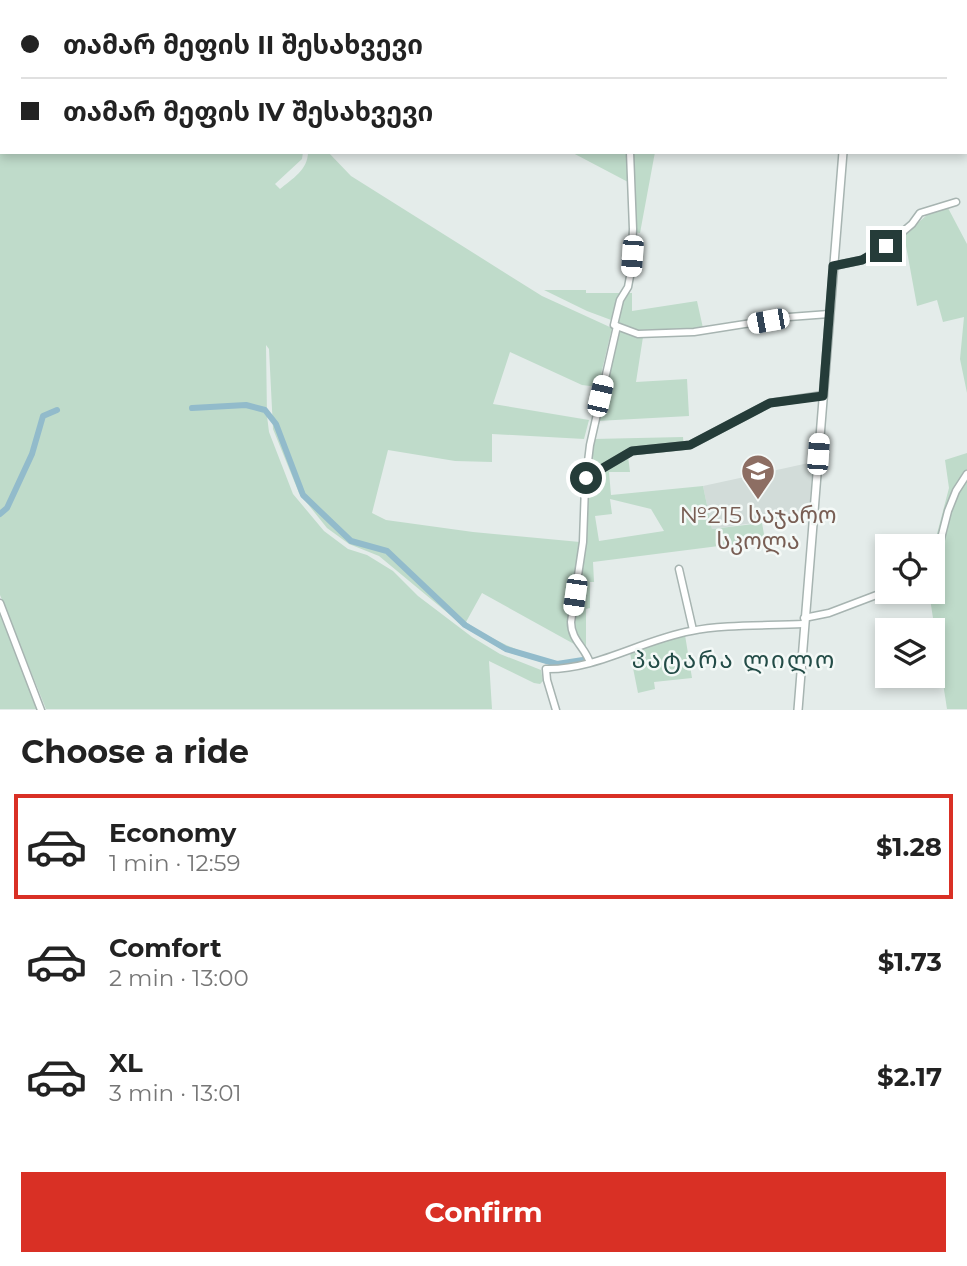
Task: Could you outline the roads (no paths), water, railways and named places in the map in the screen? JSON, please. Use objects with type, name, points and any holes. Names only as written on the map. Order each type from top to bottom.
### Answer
[{"type":"street","points":[[590,663],[586,651],[571,632],[583,542],[586,478],[595,419],[620,300],[628,287],[631,271],[634,229],[630,154]]},
{"type":"street","points":[[798,709],[803,621],[843,154]]},
{"type":"street","points":[[833,266],[862,260],[886,246],[920,214],[956,202]]},
{"type":"street","points":[[616,325],[639,334],[694,332],[789,317],[829,314]]},
{"type":"street","points":[[586,478],[632,451],[690,445],[770,403],[823,396]]},
{"type":"street","points":[[942,534],[948,511],[967,474]]},
{"type":"street","points":[[679,569],[693,630]]},
{"type":"street","points":[[556,709],[546,669],[562,669],[590,663],[693,630],[803,621],[875,596]]},
{"type":"street","points":[[0,603],[41,709]]},
{"type":"waterway","points":[[192,408],[246,405],[265,410],[276,424],[303,495],[351,541],[387,551],[465,625],[506,649],[557,664],[583,660]]},
{"type":"waterway","points":[[0,514],[7,508],[32,454],[43,416],[57,410]]},
{"type":"place","name":"№215 საჯარო სკოლა","points":[[758,501]]},
{"type":"district","name":"პატარა ლილო","points":[[734,660]]}]
